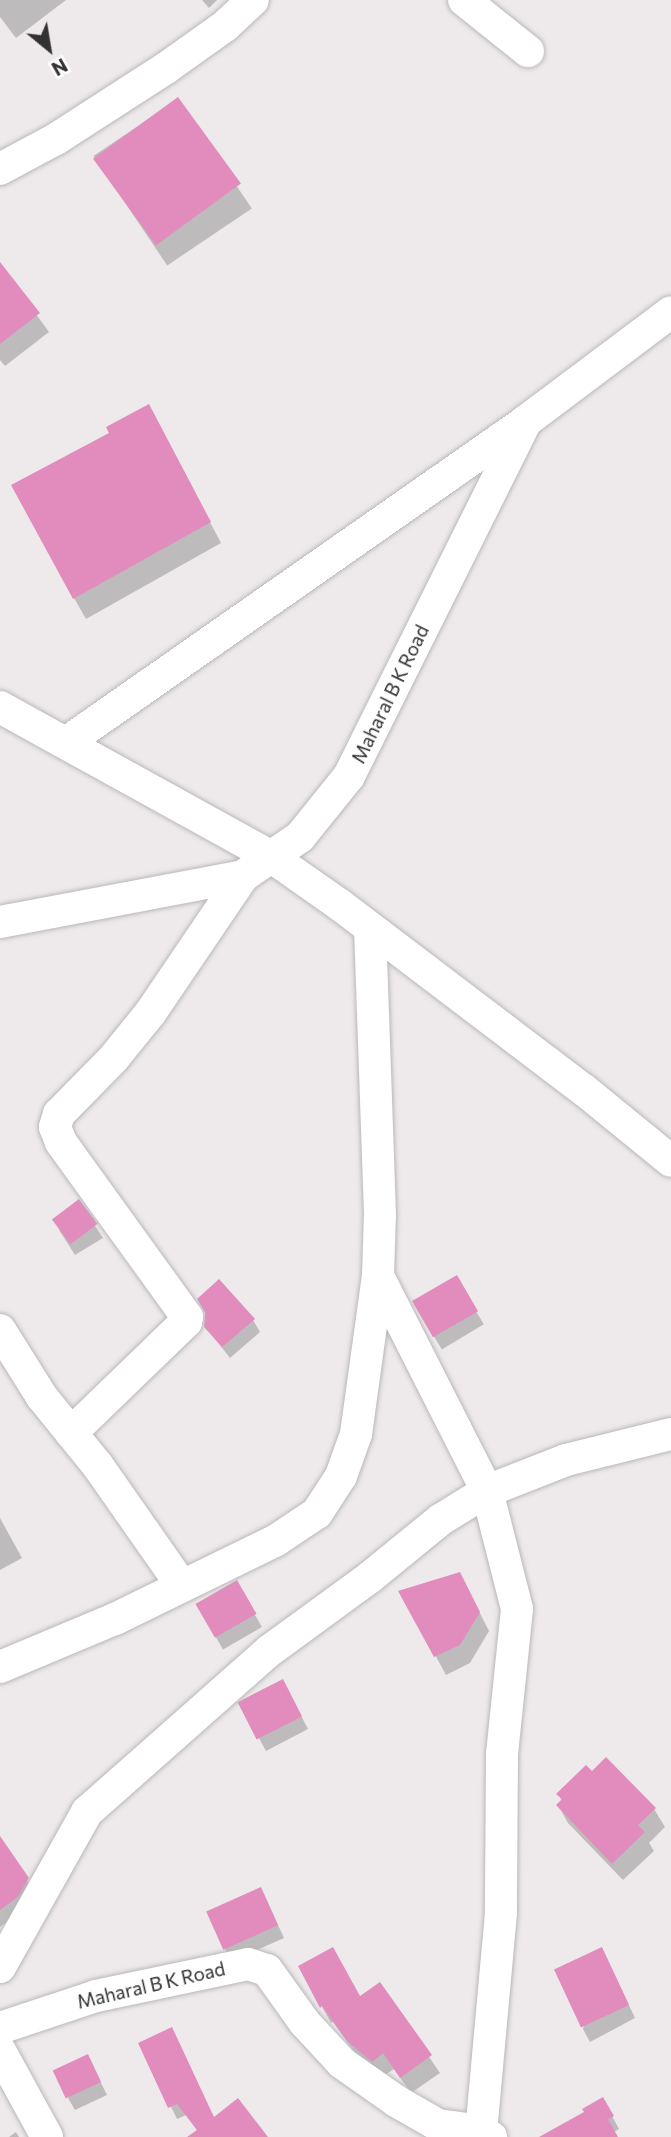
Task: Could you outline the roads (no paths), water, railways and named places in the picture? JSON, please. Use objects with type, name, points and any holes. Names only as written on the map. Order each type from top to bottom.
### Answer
[{"type":"street","points":[[0,169],[56,139],[166,68],[225,26],[253,0]]},
{"type":"street","points":[[464,0],[528,51]]},
{"type":"street","name":"Maharal B K Road","points":[[0,922],[243,876],[300,837],[349,776],[526,421],[671,312]]},
{"type":"street","points":[[67,742],[526,421]]},
{"type":"street","points":[[0,707],[273,858],[584,1090],[671,1161]]},
{"type":"street","points":[[71,1433],[186,1322],[187,1317],[61,1142],[55,1127],[59,1114],[113,1059],[151,1012],[243,876]]},
{"type":"street","points":[[0,1667],[182,1586],[275,1541],[317,1513],[341,1476],[356,1434],[378,1276],[380,1214],[370,928]]},
{"type":"street","points":[[378,1276],[487,1491],[517,1609],[502,1754],[501,1913],[486,2134]]},
{"type":"street","points":[[0,1330],[42,1397],[182,1586]]},
{"type":"street","points":[[0,1966],[87,1812],[269,1651],[369,1578],[440,1520],[487,1491],[566,1460],[671,1434]]},
{"type":"street","name":"Maharal B K Road","points":[[0,2028],[96,1996],[220,1967],[248,1964],[267,1970],[305,2023],[342,2063],[396,2101],[438,2125],[486,2134]]},
{"type":"street","points":[[0,2051],[47,2137]]}]
